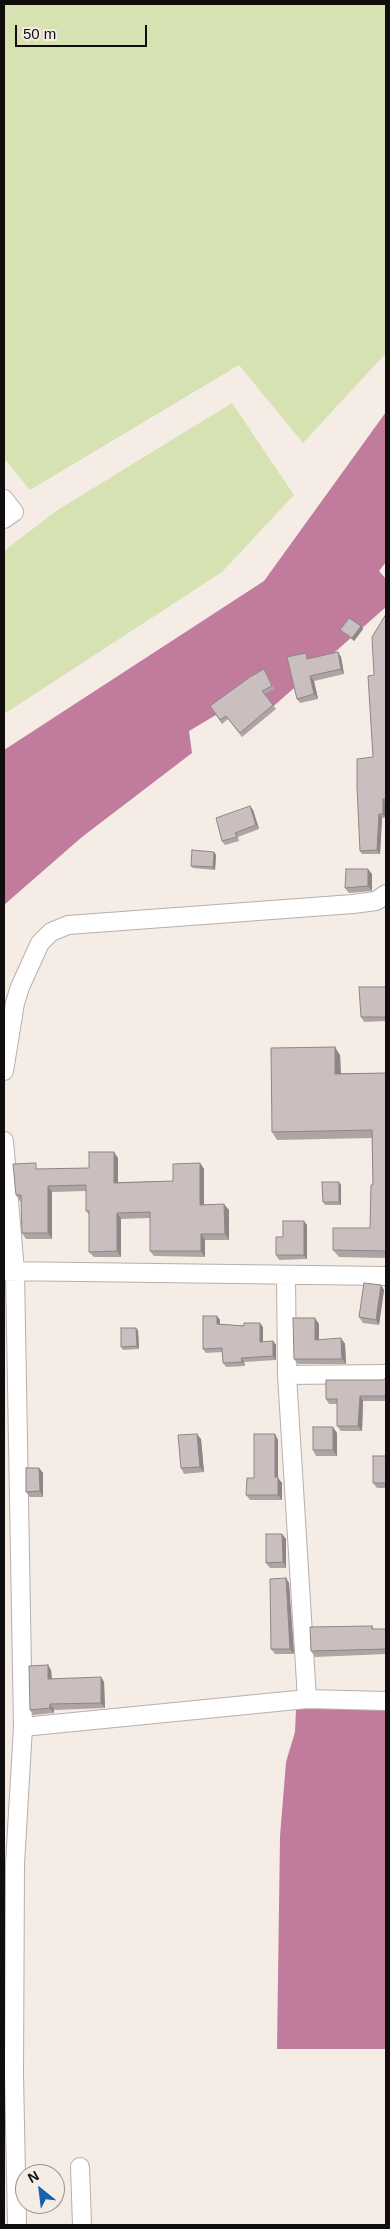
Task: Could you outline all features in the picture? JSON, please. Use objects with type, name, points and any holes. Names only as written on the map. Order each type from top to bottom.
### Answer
[{"type":"street","points":[[4,499],[14,512],[4,520]]},
{"type":"street","points":[[4,1071],[15,1003],[20,987],[40,943],[51,932],[68,925],[353,904],[376,901],[386,894]]},
{"type":"street","points":[[4,1141],[23,1726],[9,1864],[10,2139],[17,2225]]},
{"type":"street","points":[[9,1271],[386,1276]]},
{"type":"street","points":[[286,1276],[287,1375],[307,1699]]},
{"type":"street","points":[[287,1375],[386,1374]]},
{"type":"street","points":[[23,1726],[307,1699],[386,1702]]},
{"type":"street","points":[[80,2168],[82,2225]]},
{"type":"green space","points":[[4,4],[386,4],[386,353],[303,443],[239,365],[30,490],[4,458]]},
{"type":"green space","points":[[232,403],[294,495],[222,572],[4,714],[4,551],[56,511]]},
{"type":"shaded area","points":[[386,412],[386,562],[379,571],[386,579],[386,607],[251,726],[221,712],[189,731],[192,753],[82,837],[4,905],[4,750],[264,581]]},
{"type":"shaded area","points":[[356,1705],[386,1706],[386,2049],[277,2049],[280,1836],[286,1762],[295,1732],[296,1709]]},
{"type":"building","points":[[386,614],[386,799],[383,799],[383,814],[379,814],[377,850],[360,851],[357,759],[373,757],[368,676],[374,675],[372,637]]},
{"type":"building","points":[[349,618],[361,626],[352,638],[340,630]]},
{"type":"building","points":[[338,652],[341,669],[310,676],[314,694],[297,699],[287,657],[306,653],[307,659]]},
{"type":"building","points":[[264,669],[272,686],[262,691],[273,705],[240,733],[226,716],[220,720],[210,706]]},
{"type":"building","points":[[250,806],[256,825],[235,833],[237,837],[222,841],[216,818]]},
{"type":"building","points":[[192,850],[214,852],[213,867],[191,866]]},
{"type":"building","points":[[346,869],[368,869],[368,886],[345,888]]},
{"type":"building","points":[[359,987],[386,987],[386,1017],[361,1017]]},
{"type":"building","points":[[335,1047],[335,1074],[386,1073],[386,1251],[333,1250],[333,1228],[370,1228],[371,1185],[373,1185],[372,1130],[272,1132],[271,1048]]},
{"type":"building","points":[[89,1152],[114,1152],[114,1183],[173,1181],[173,1164],[200,1163],[200,1205],[224,1204],[225,1234],[201,1234],[201,1251],[150,1251],[150,1212],[117,1213],[117,1251],[89,1252],[89,1211],[86,1211],[86,1185],[48,1186],[48,1233],[22,1233],[21,1195],[16,1195],[13,1164],[36,1163],[36,1169],[89,1168]]},
{"type":"building","points":[[322,1182],[339,1182],[339,1202],[323,1202]]},
{"type":"building","points":[[283,1221],[304,1221],[304,1255],[276,1255],[276,1237],[283,1237]]},
{"type":"building","points":[[364,1283],[381,1285],[376,1320],[359,1317]]},
{"type":"building","points":[[203,1316],[217,1316],[217,1324],[244,1326],[244,1323],[260,1323],[260,1342],[273,1341],[273,1356],[241,1358],[242,1362],[223,1363],[222,1348],[203,1349]]},
{"type":"building","points":[[293,1318],[315,1318],[315,1340],[341,1338],[342,1359],[294,1359]]},
{"type":"building","points":[[121,1328],[136,1328],[137,1346],[121,1347]]},
{"type":"building","points":[[386,1378],[386,1396],[360,1396],[358,1426],[337,1426],[337,1399],[326,1399],[326,1380],[383,1380]]},
{"type":"building","points":[[313,1427],[333,1427],[333,1450],[313,1450]]},
{"type":"building","points":[[197,1434],[200,1467],[181,1468],[178,1435]]},
{"type":"building","points":[[254,1434],[275,1434],[275,1477],[278,1477],[278,1495],[246,1495],[247,1478],[254,1478]]},
{"type":"building","points":[[373,1456],[386,1456],[386,1483],[373,1483]]},
{"type":"building","points":[[26,1468],[39,1468],[40,1491],[26,1492]]},
{"type":"building","points":[[266,1534],[282,1534],[283,1562],[266,1563]]},
{"type":"building","points":[[286,1578],[290,1649],[271,1649],[270,1579]]},
{"type":"building","points":[[372,1626],[372,1629],[386,1629],[386,1649],[311,1651],[310,1627]]},
{"type":"building","points":[[48,1665],[48,1679],[101,1677],[101,1703],[50,1704],[50,1708],[30,1710],[29,1666]]}]
